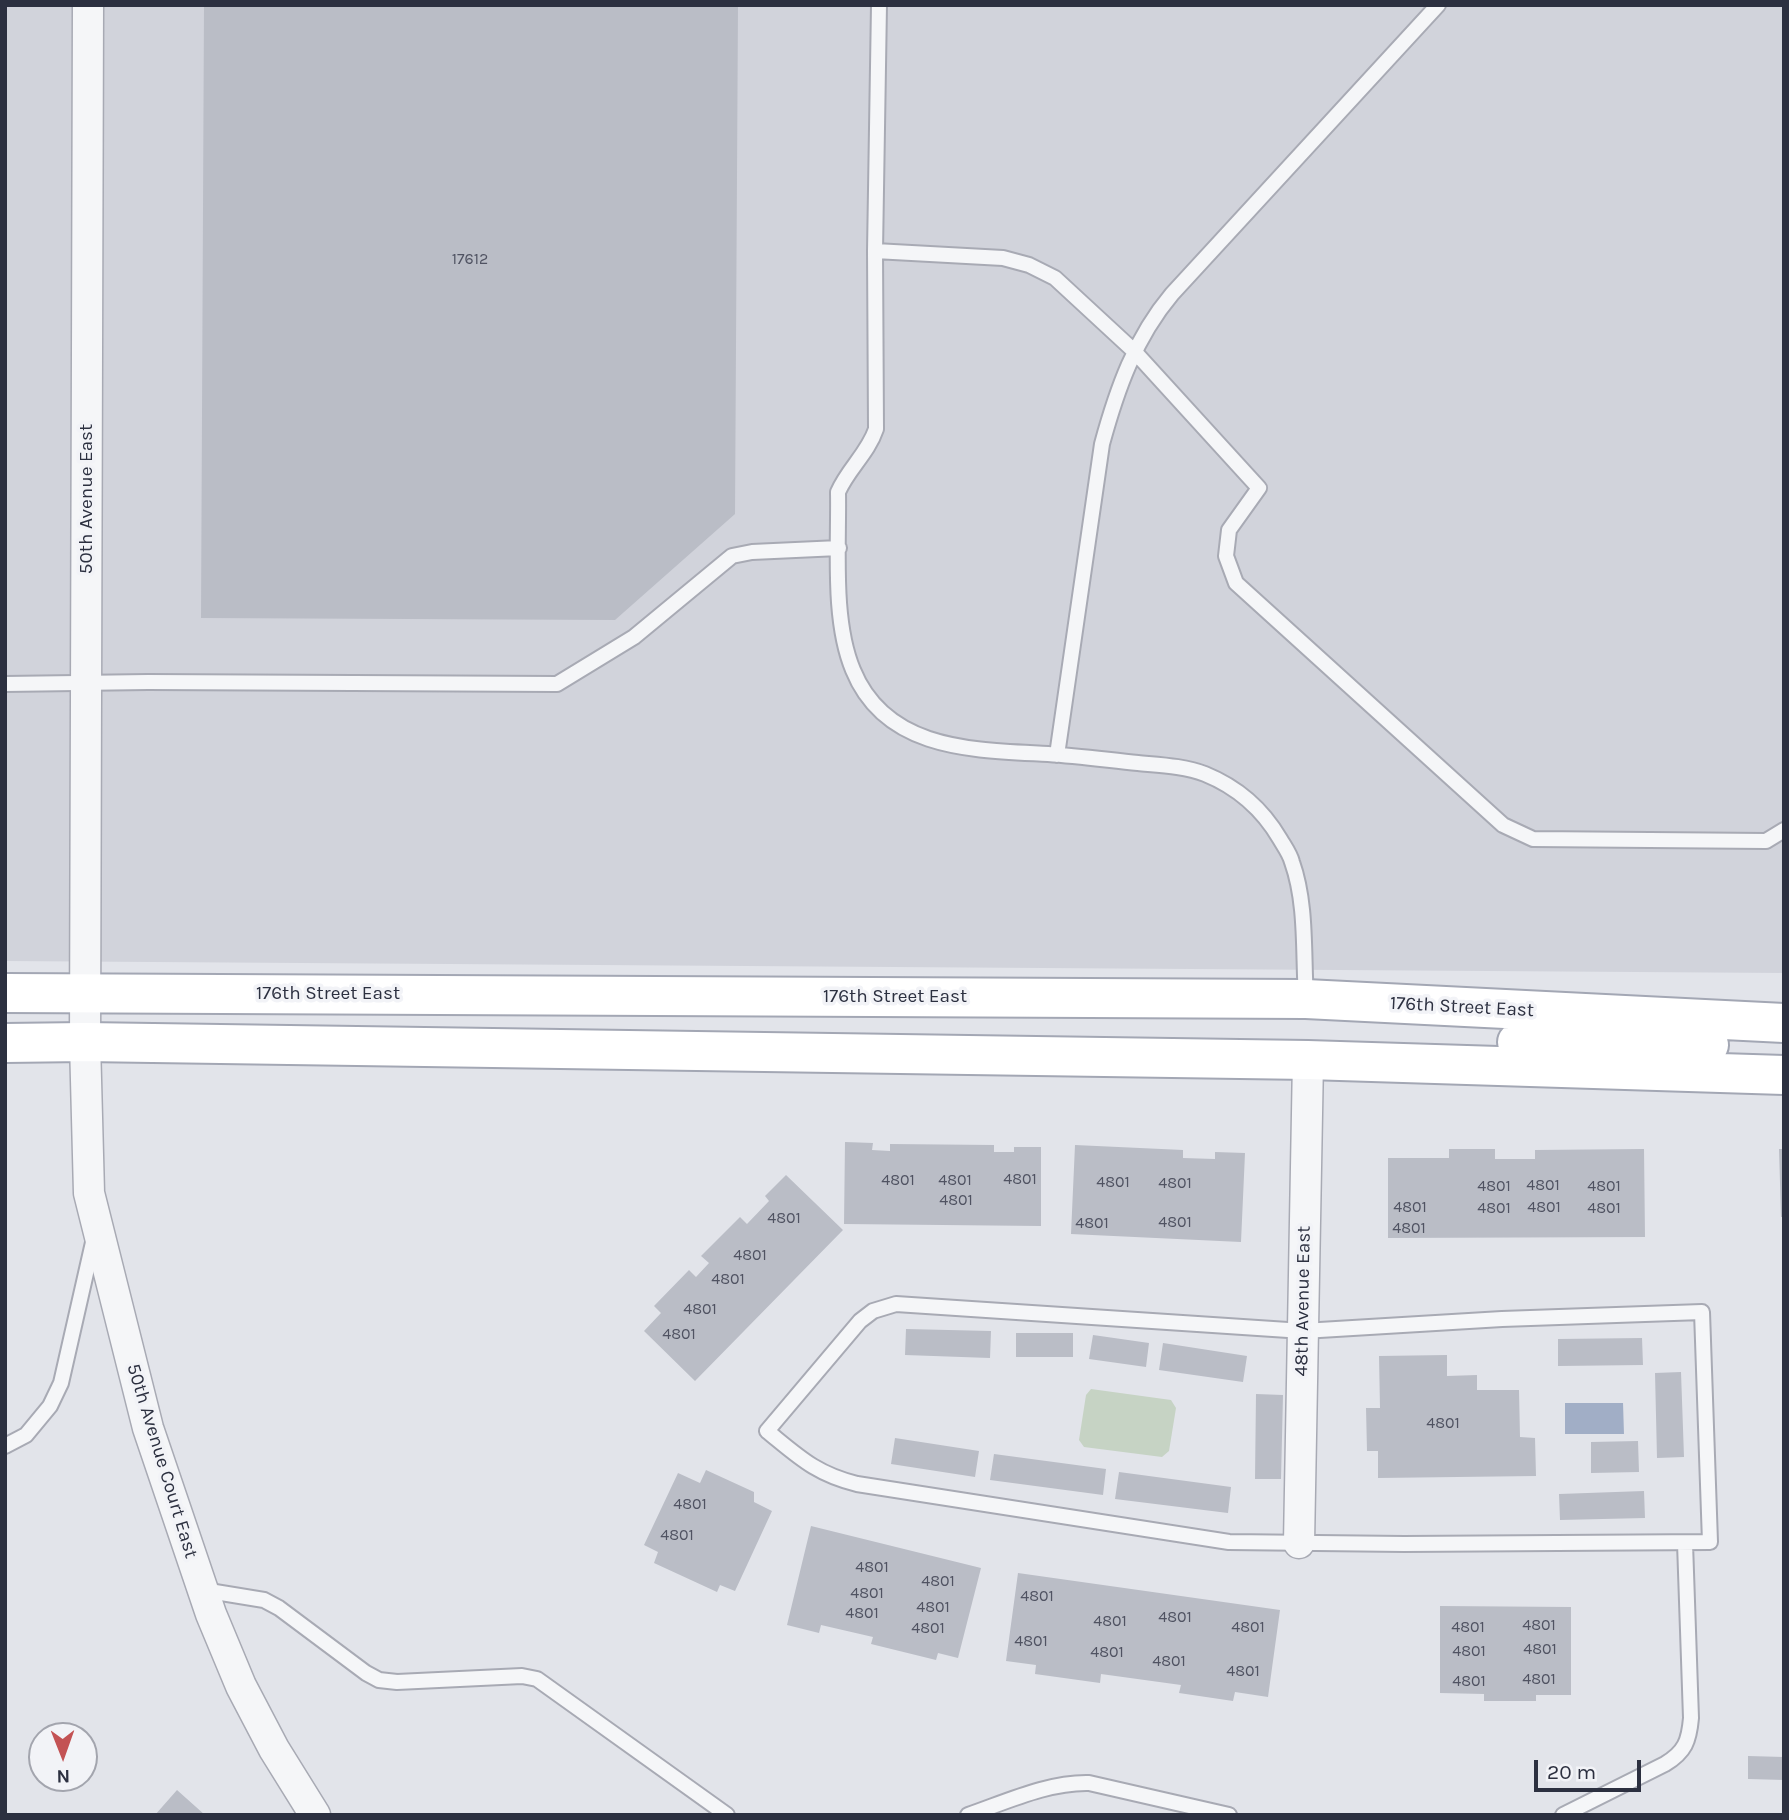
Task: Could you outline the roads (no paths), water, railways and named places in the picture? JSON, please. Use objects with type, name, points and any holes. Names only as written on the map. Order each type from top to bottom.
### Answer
[{"type":"main road","name":"176th Street East","points":[[5,993],[1306,999],[1784,1023]]},
{"type":"main road","points":[[1381,1062],[1458,1043],[1586,1041],[1771,1047],[1779,1043],[1784,1033]]},
{"type":"main road","points":[[5,1042],[1308,1060],[1784,1075]]},
{"type":"street","name":"50th Avenue East","points":[[85,1042],[88,5]]},
{"type":"street","name":"50th Avenue Court East","points":[[85,1042],[89,1193],[148,1428],[203,1590],[242,1686],[274,1749],[315,1815]]},
{"type":"street","name":"48th Avenue East","points":[[1299,1543],[1308,1060]]},
{"type":"lane","points":[[879,5],[875,251],[876,429],[872,442],[838,492],[841,626],[853,671],[865,693],[883,716],[933,741],[970,750],[1162,765],[1205,774],[1250,801],[1270,822],[1292,860],[1300,891],[1306,999]]},
{"type":"lane","points":[[1057,755],[1102,444],[1114,400],[1134,351],[1152,318],[1172,294],[1438,5]]},
{"type":"lane","points":[[875,251],[1003,258],[1029,265],[1055,278],[1134,351],[1259,488],[1229,530],[1226,556],[1236,583],[1503,825],[1533,839],[1766,841],[1784,830]]},
{"type":"lane","points":[[5,684],[557,684],[634,637],[732,556],[752,552],[839,548]]},
{"type":"lane","points":[[5,1446],[26,1435],[50,1406],[61,1383],[97,1227]]},
{"type":"lane","points":[[896,1304],[1303,1331],[1502,1319],[1702,1312],[1710,1542],[1229,1542],[834,1479],[811,1467],[767,1431],[860,1321],[873,1311],[896,1304]]},
{"type":"lane","points":[[1563,1815],[1665,1764],[1678,1756],[1689,1741],[1691,1718],[1685,1543]]},
{"type":"lane","points":[[203,1590],[264,1600],[379,1680],[397,1682],[522,1676],[537,1679],[727,1815]]},
{"type":"lane","points":[[968,1815],[1074,1783],[1089,1783],[1228,1815]]},
{"type":"water","points":[[1565,1403],[1623,1403],[1624,1434],[1565,1434]]}]
